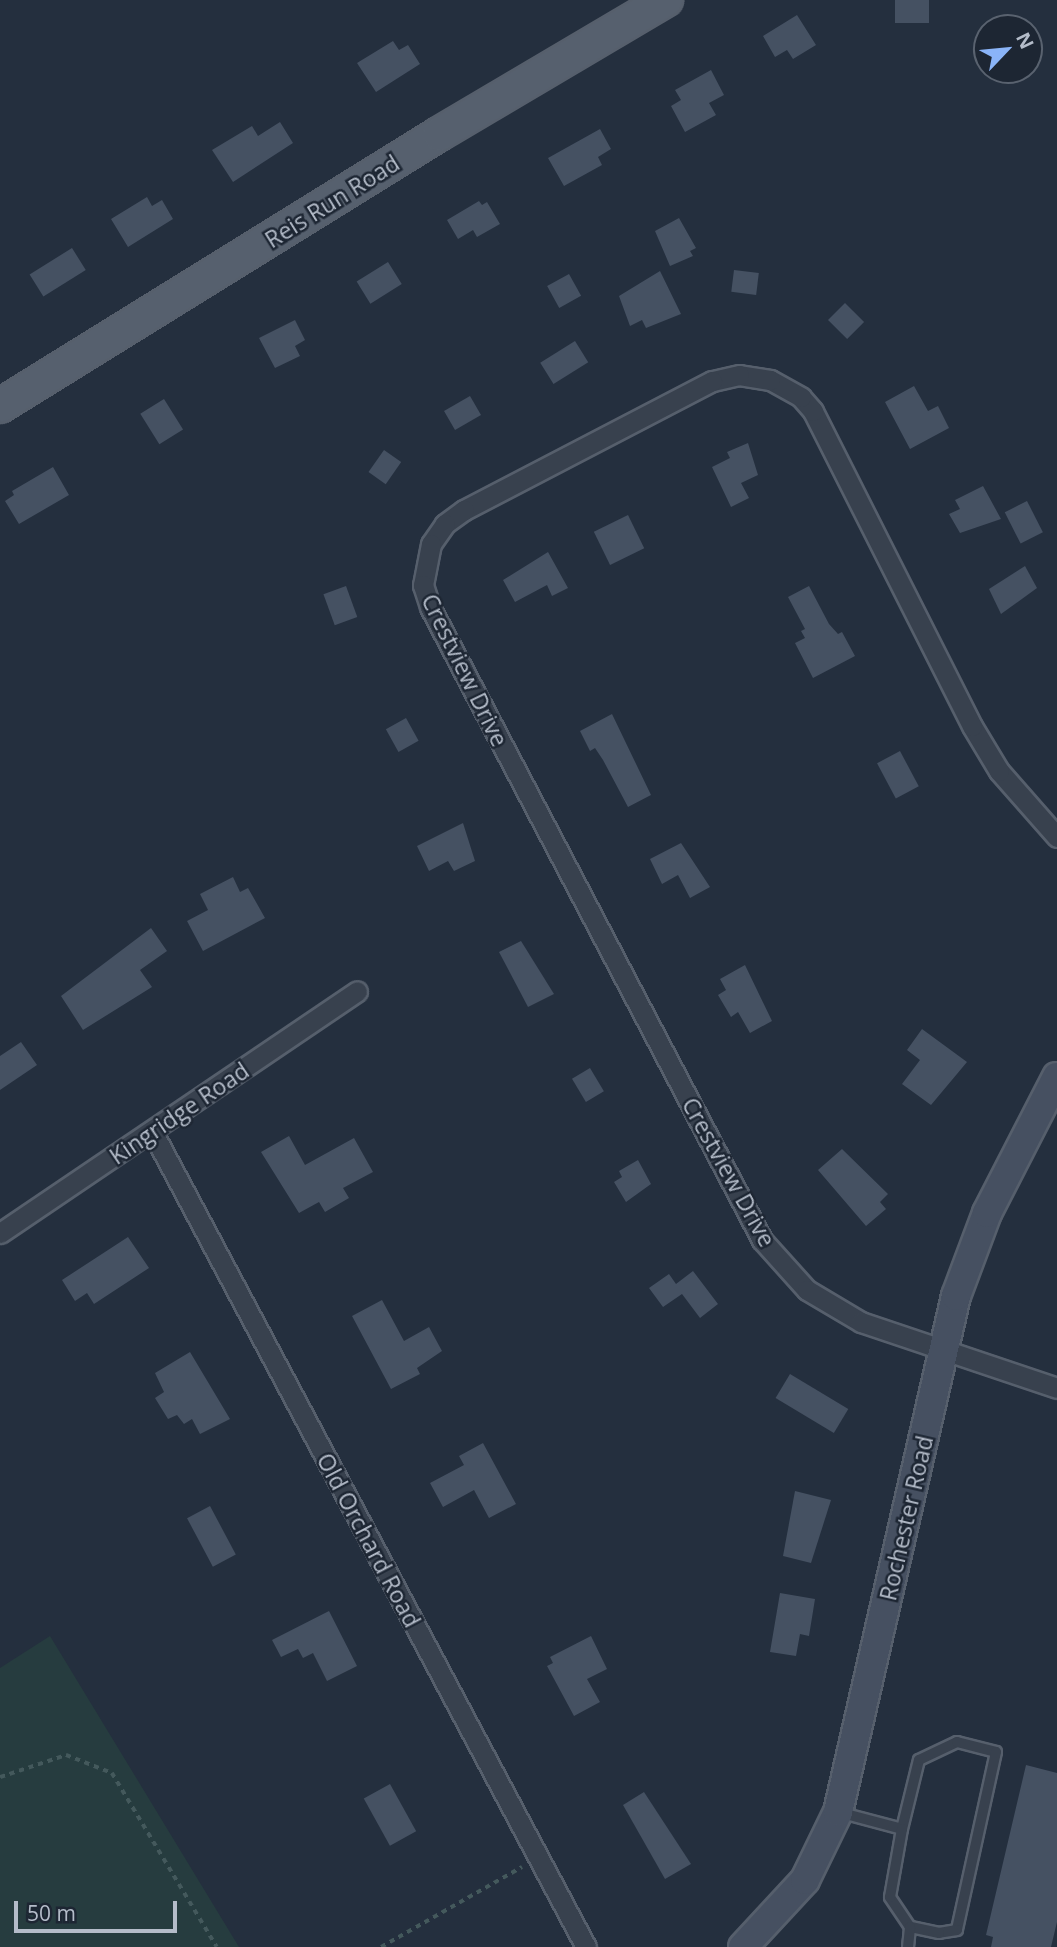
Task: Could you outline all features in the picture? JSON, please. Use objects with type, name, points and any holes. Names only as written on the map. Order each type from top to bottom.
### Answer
[{"type":"main road","name":"Reis Run Road","points":[[0,406],[439,134],[666,0]]},
{"type":"street","name":"Crestview Drive","points":[[1057,837],[999,771],[978,737],[813,411],[801,397],[770,380],[739,375],[712,381],[464,510],[445,524],[431,544],[424,585],[430,607],[762,1240],[807,1290],[833,1307],[889,1334],[945,1349],[1057,1388]]},
{"type":"street","name":"Kingridge Road","points":[[0,1233],[153,1133],[357,991]]},
{"type":"street","name":"Rochester Road","points":[[743,1947],[805,1880],[838,1812],[956,1296],[987,1213],[1057,1077]]},
{"type":"street","name":"Old Orchard Road","points":[[153,1133],[586,1947]]},
{"type":"lane","points":[[957,1742],[996,1752],[957,1930],[940,1933],[911,1927],[890,1897],[902,1829],[919,1760],[957,1742]]},
{"type":"lane","points":[[838,1812],[902,1829]]},
{"type":"lane","points":[[908,1947],[911,1927]]},
{"type":"path","points":[[0,1777],[66,1755],[112,1773],[217,1947]]},
{"type":"path","points":[[381,1947],[538,1859]]},
{"type":"green space","points":[[50,1636],[239,1947],[0,1947],[0,1668]]},
{"type":"building","points":[[895,0],[929,0],[929,23],[895,23]]},
{"type":"building","points":[[797,15],[816,45],[793,59],[787,50],[775,57],[763,36]]},
{"type":"building","points":[[393,41],[399,50],[408,45],[420,64],[376,92],[357,63]]},
{"type":"building","points":[[711,70],[724,95],[709,103],[716,115],[685,132],[671,106],[681,100],[675,90]]},
{"type":"building","points":[[280,122],[293,143],[233,182],[212,150],[252,126],[258,136]]},
{"type":"building","points":[[600,129],[611,149],[598,157],[602,165],[564,186],[548,158]]},
{"type":"building","points":[[147,197],[152,206],[162,200],[173,219],[128,247],[111,219]]},
{"type":"building","points":[[479,201],[482,205],[487,202],[500,224],[477,237],[473,230],[458,239],[447,220]]},
{"type":"building","points":[[679,218],[696,248],[690,251],[693,256],[670,266],[655,231]]},
{"type":"building","points":[[72,248],[86,270],[43,297],[30,274]]},
{"type":"building","points":[[388,262],[402,284],[370,304],[357,282]]},
{"type":"building","points":[[734,270],[759,273],[756,295],[731,292]]},
{"type":"building","points":[[660,271],[681,314],[646,328],[642,320],[630,326],[619,296]]},
{"type":"building","points":[[569,274],[581,296],[559,308],[547,286]]},
{"type":"building","points":[[845,303],[864,322],[847,339],[828,320]]},
{"type":"building","points":[[295,320],[305,340],[295,346],[300,356],[275,368],[259,338]]},
{"type":"building","points":[[575,341],[588,362],[553,384],[540,363]]},
{"type":"building","points":[[914,386],[928,411],[938,406],[949,428],[910,449],[885,402]]},
{"type":"building","points":[[470,396],[481,415],[455,430],[444,411]]},
{"type":"building","points":[[164,399],[183,430],[159,444],[140,414]]},
{"type":"building","points":[[748,443],[758,475],[741,483],[749,498],[731,507],[712,467],[730,458],[727,452]]},
{"type":"building","points":[[384,450],[401,462],[386,484],[369,472]]},
{"type":"building","points":[[53,467],[69,495],[19,524],[5,501],[14,495],[12,491]]},
{"type":"building","points":[[983,486],[1001,519],[960,533],[949,514],[960,509],[955,500]]},
{"type":"building","points":[[1027,501],[1043,532],[1021,544],[1005,512]]},
{"type":"building","points":[[628,515],[644,548],[610,565],[594,532]]},
{"type":"building","points":[[548,552],[568,588],[552,596],[547,585],[515,602],[503,580]]},
{"type":"building","points":[[1025,566],[1037,588],[1001,614],[989,589]]},
{"type":"building","points":[[346,586],[357,617],[335,625],[323,594]]},
{"type":"building","points":[[809,586],[829,624],[838,634],[842,632],[855,656],[813,678],[795,643],[805,638],[801,631],[805,629],[788,597]]},
{"type":"building","points":[[612,714],[651,795],[628,807],[603,760],[595,748],[590,751],[580,731]]},
{"type":"building","points":[[406,718],[419,741],[398,752],[386,729]]},
{"type":"building","points":[[900,751],[919,786],[896,799],[877,763]]},
{"type":"building","points":[[463,823],[475,861],[454,871],[448,861],[429,871],[417,846]]},
{"type":"building","points":[[681,843],[710,887],[690,898],[678,875],[662,884],[650,859]]},
{"type":"building","points":[[233,877],[240,892],[248,888],[265,918],[203,951],[187,921],[208,910],[200,894]]},
{"type":"building","points":[[151,928],[167,951],[140,970],[152,987],[83,1030],[61,996]]},
{"type":"building","points":[[521,941],[554,994],[528,1007],[499,952]]},
{"type":"building","points":[[745,965],[772,1021],[750,1033],[738,1012],[731,1017],[718,995],[726,990],[720,979]]},
{"type":"building","points":[[922,1029],[967,1062],[931,1105],[902,1084],[920,1060],[907,1050]]},
{"type":"building","points":[[21,1042],[37,1065],[0,1090],[0,1056]]},
{"type":"building","points":[[590,1068],[604,1091],[586,1102],[572,1079]]},
{"type":"building","points":[[289,1136],[305,1165],[354,1138],[373,1172],[343,1188],[349,1198],[325,1212],[319,1202],[299,1213],[261,1152]]},
{"type":"building","points":[[842,1149],[888,1194],[880,1202],[886,1209],[866,1226],[818,1170]]},
{"type":"building","points":[[638,1160],[651,1184],[626,1202],[614,1182],[622,1177],[619,1171]]},
{"type":"building","points":[[128,1237],[149,1268],[94,1304],[87,1293],[75,1301],[62,1280]]},
{"type":"building","points":[[693,1271],[718,1304],[700,1318],[682,1294],[663,1307],[649,1288],[669,1274],[676,1284]]},
{"type":"building","points":[[382,1300],[404,1341],[429,1327],[442,1351],[417,1368],[420,1374],[391,1389],[352,1316]]},
{"type":"building","points":[[190,1352],[230,1419],[200,1434],[192,1419],[184,1424],[177,1415],[168,1419],[155,1398],[164,1392],[155,1373]]},
{"type":"building","points":[[790,1374],[848,1409],[834,1433],[776,1398]]},
{"type":"building","points":[[483,1443],[516,1504],[489,1518],[474,1490],[443,1507],[430,1483],[464,1465],[459,1456]]},
{"type":"building","points":[[795,1491],[831,1500],[811,1563],[783,1556]]},
{"type":"building","points":[[210,1506],[236,1555],[213,1567],[187,1518]]},
{"type":"building","points":[[780,1593],[815,1599],[809,1636],[800,1634],[796,1656],[770,1652]]},
{"type":"building","points":[[329,1611],[357,1666],[327,1681],[313,1653],[303,1658],[298,1649],[281,1657],[272,1640]]},
{"type":"building","points":[[591,1636],[607,1669],[587,1679],[600,1702],[574,1716],[547,1666],[553,1663],[550,1657]]},
{"type":"building","points":[[1026,1765],[1057,1773],[1057,1922],[1051,1947],[991,1947],[993,1937],[986,1935]]},
{"type":"building","points":[[390,1784],[416,1831],[390,1846],[364,1799]]},
{"type":"building","points":[[644,1792],[691,1864],[665,1879],[623,1805]]}]
